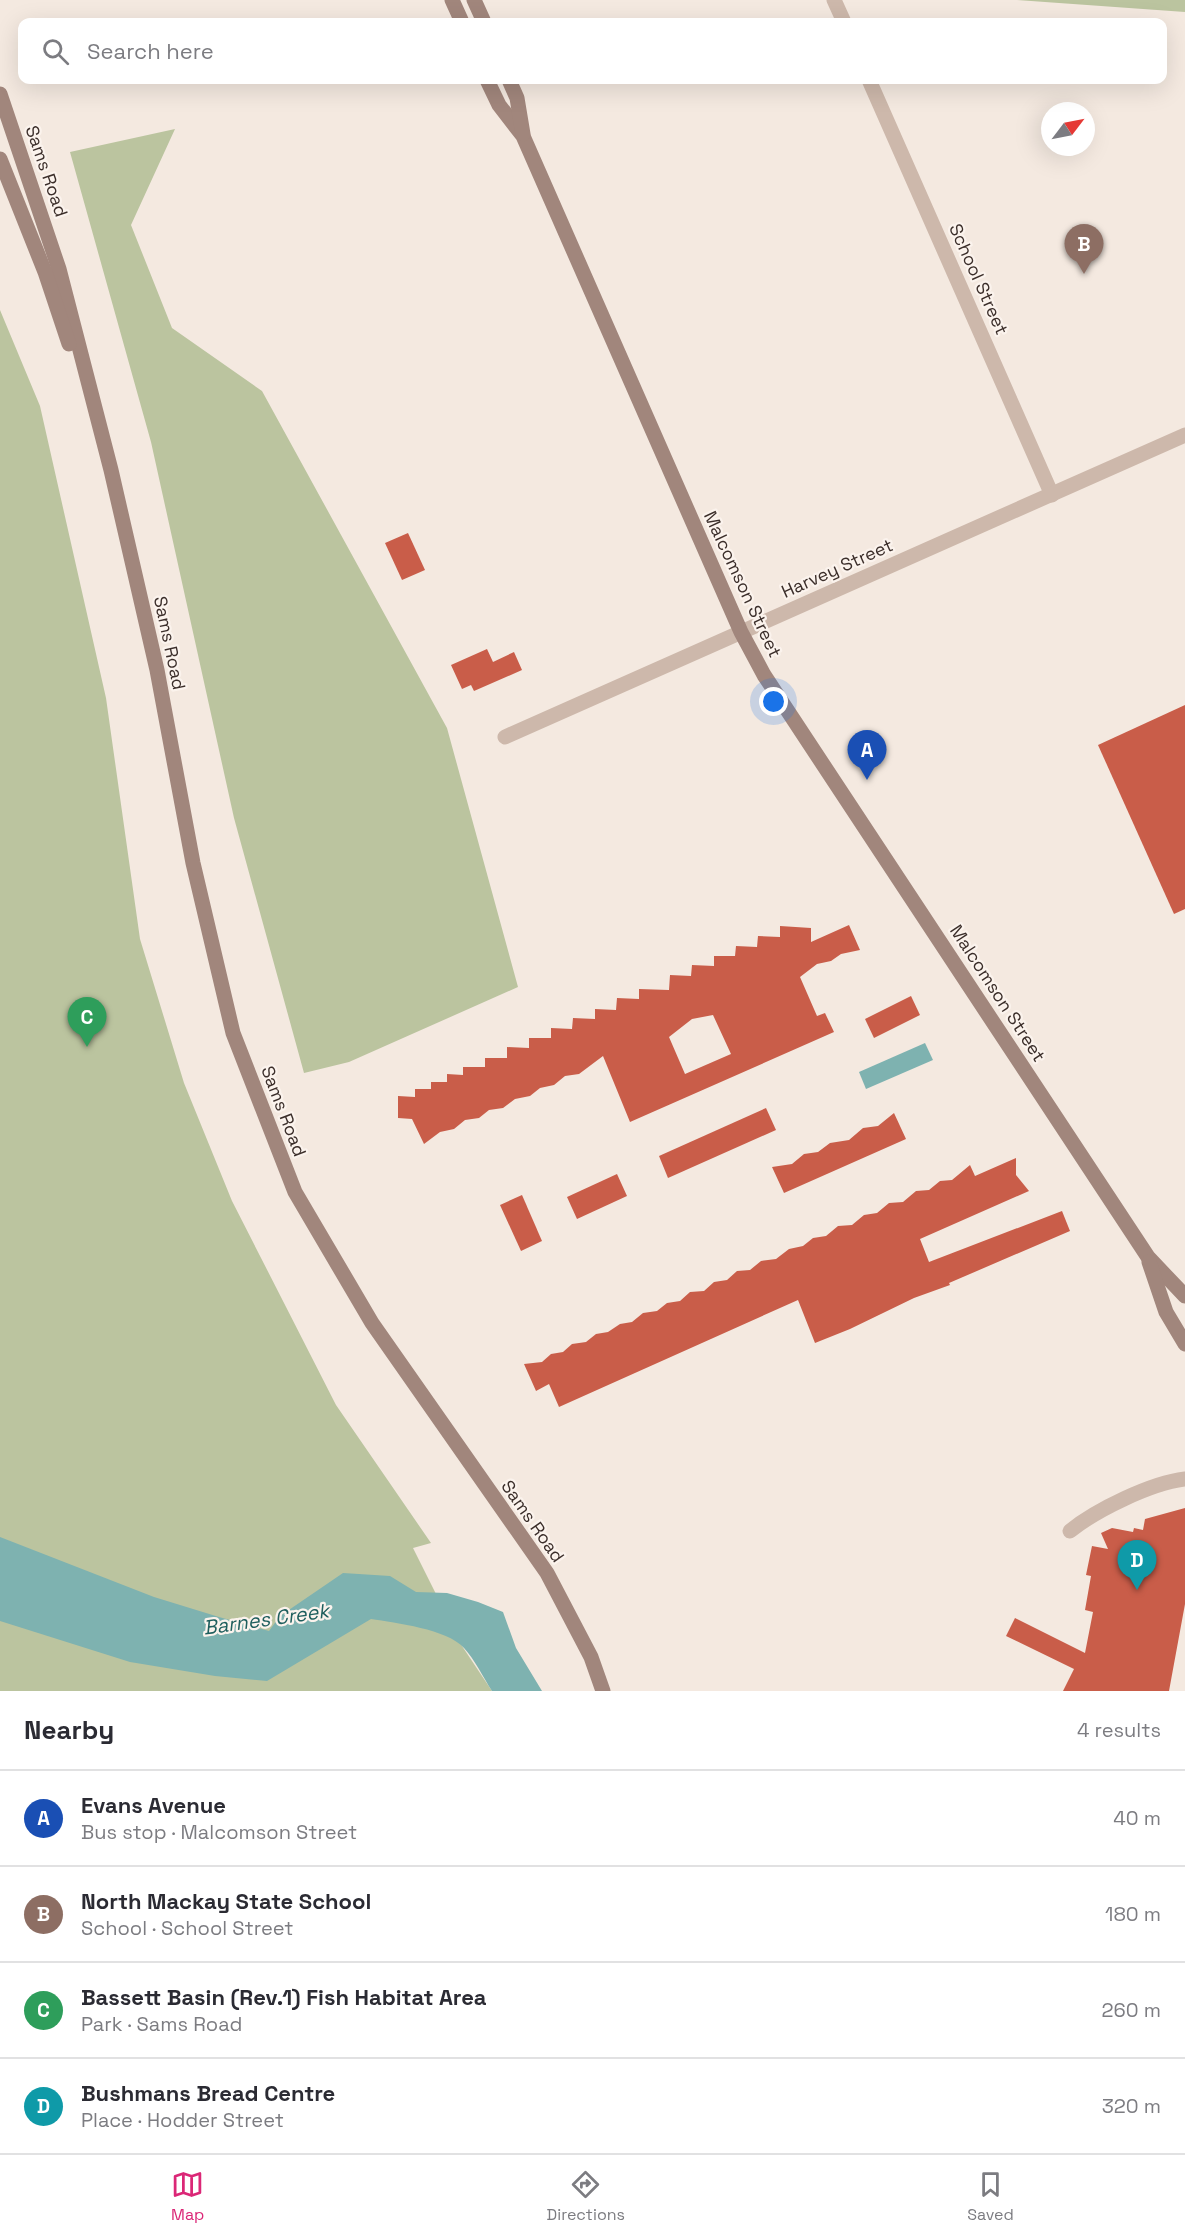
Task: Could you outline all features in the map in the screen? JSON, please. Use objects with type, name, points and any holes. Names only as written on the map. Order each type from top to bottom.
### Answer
[{"type":"main road","points":[[452,0],[460,18]]},
{"type":"main road","points":[[474,0],[482,18]]},
{"type":"main road","name":"Malcomson Street","points":[[490,84],[499,105],[523,136],[741,632],[764,675],[1148,1257],[1185,1296]]},
{"type":"main road","name":"Malcomson Street","points":[[511,84],[517,98],[523,136]]},
{"type":"main road","name":"Sams Road","points":[[0,94],[59,269],[111,470],[157,670],[194,863],[233,1033],[295,1192],[372,1323],[547,1573],[591,1657],[603,1691]]},
{"type":"main road","name":"Sams Road","points":[[0,159],[45,272],[111,470]]},
{"type":"main road","name":"Malcomson Street","points":[[1148,1257],[1166,1312],[1185,1344]]},
{"type":"street","points":[[834,0],[842,18]]},
{"type":"street","name":"School Street","points":[[871,84],[1052,495]]},
{"type":"street","name":"Harvey Street","points":[[505,737],[1185,435]]},
{"type":"street","points":[[1150,1489],[1185,1468]]},
{"type":"street","points":[[1070,1531],[1092,1514],[1150,1489],[1185,1479]]},
{"type":"green space","points":[[1017,0],[1185,0],[1185,12]]},
{"type":"green space","points":[[175,129],[131,225],[172,328],[262,391],[447,728],[518,987],[349,1062],[304,1073],[234,818],[151,442],[70,152]]},
{"type":"green space","points":[[0,310],[40,406],[106,698],[140,939],[184,1083],[232,1201],[336,1405],[431,1543],[413,1548],[462,1646],[492,1691],[0,1691]]},
{"type":"water","points":[[925,1043],[933,1060],[866,1089],[859,1072]]},
{"type":"water","name":"Barnes Creek","points":[[0,1537],[154,1597],[269,1631],[280,1616],[343,1573],[390,1576],[416,1592],[447,1593],[503,1612],[516,1648],[542,1691],[492,1691],[472,1658],[456,1641],[420,1628],[371,1619],[267,1681],[215,1676],[130,1662],[0,1621]]},
{"type":"building","points":[[408,533],[425,570],[402,580],[385,543]]},
{"type":"building","points":[[487,649],[493,662],[514,652],[522,670],[474,691],[471,685],[462,689],[451,665]]},
{"type":"building","points":[[1185,705],[1185,909],[1174,914],[1098,745]]},
{"type":"building","points":[[849,925],[860,950],[841,954],[831,961],[817,964],[800,977],[817,1016],[825,1013],[834,1032],[630,1122],[603,1056],[579,1074],[565,1076],[554,1085],[540,1088],[530,1096],[515,1099],[503,1108],[489,1110],[479,1118],[465,1120],[454,1129],[440,1132],[424,1144],[412,1119],[398,1118],[398,1096],[415,1097],[415,1089],[431,1089],[431,1082],[447,1082],[447,1074],[463,1075],[463,1067],[485,1067],[485,1058],[507,1058],[507,1047],[529,1048],[529,1038],[551,1038],[551,1028],[572,1029],[573,1018],[595,1019],[595,1009],[616,1010],[617,998],[639,999],[639,989],[669,990],[670,975],[691,976],[692,965],[714,966],[714,956],[735,956],[736,946],[757,947],[758,936],[780,937],[780,926],[811,928],[811,942]],"holes":[[[713,1015],[731,1054],[685,1074],[669,1037],[692,1019]]]},
{"type":"building","points":[[911,996],[920,1015],[874,1038],[865,1019]]},
{"type":"building","points":[[766,1108],[776,1130],[668,1178],[659,1156]]},
{"type":"building","points":[[894,1113],[906,1139],[784,1193],[772,1167],[792,1164],[804,1154],[818,1152],[830,1143],[849,1140],[863,1128],[878,1126]]},
{"type":"building","points":[[1016,1158],[1016,1175],[1029,1191],[920,1239],[929,1262],[1062,1211],[1070,1231],[815,1343],[798,1300],[559,1407],[549,1384],[536,1391],[524,1364],[542,1362],[551,1354],[563,1352],[572,1344],[586,1342],[596,1334],[608,1332],[620,1324],[632,1322],[643,1313],[657,1311],[667,1303],[680,1301],[690,1292],[704,1291],[714,1282],[727,1280],[737,1271],[750,1270],[761,1261],[776,1259],[789,1249],[803,1246],[813,1238],[826,1236],[838,1226],[852,1225],[864,1215],[877,1213],[889,1203],[903,1202],[916,1191],[929,1190],[940,1181],[952,1180],[970,1165],[975,1176]]},
{"type":"building","points":[[617,1174],[627,1196],[577,1219],[567,1197]]},
{"type":"building","points":[[522,1195],[542,1241],[521,1251],[500,1205]]},
{"type":"building","points":[[1185,1508],[1185,1604],[1169,1691],[1063,1691],[1074,1669],[1006,1636],[1015,1618],[1085,1653],[1093,1612],[1085,1610],[1091,1576],[1086,1575],[1092,1546],[1108,1549],[1101,1533],[1112,1528],[1133,1532],[1134,1528],[1143,1530],[1145,1519]]},
{"type":"place","name":"North Mackay State School","points":[[1084,274]]},
{"type":"place","name":"Evans Avenue","points":[[867,780]]},
{"type":"place","name":"Bassett Basin (Rev.1) Fish Habitat Area","points":[[87,1047]]},
{"type":"place","name":"Bushmans Bread Centre","points":[[1137,1590]]}]
